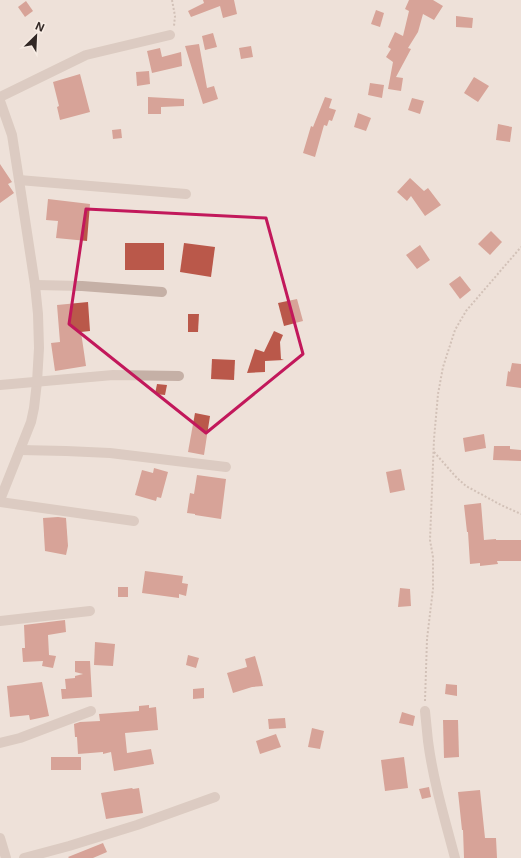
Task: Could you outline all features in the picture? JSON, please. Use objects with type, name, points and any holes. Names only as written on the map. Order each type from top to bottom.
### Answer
[{"type":"street","points":[[0,98],[86,55],[170,35]]},
{"type":"street","points":[[0,101],[12,135],[38,314],[37,382],[34,408],[31,422],[0,501],[134,521]]},
{"type":"street","points":[[19,180],[186,194]]},
{"type":"street","points":[[35,285],[82,286],[162,292]]},
{"type":"street","points":[[0,385],[113,375],[179,376]]},
{"type":"street","points":[[20,450],[110,453],[226,467]]},
{"type":"street","points":[[0,620],[90,611]]},
{"type":"street","points":[[0,743],[20,738],[91,711]]},
{"type":"street","points":[[425,711],[432,766],[455,858]]},
{"type":"street","points":[[24,858],[137,825],[215,797]]},
{"type":"street","points":[[0,838],[6,858]]},
{"type":"path","points":[[170,35],[174,26],[175,16],[172,0]]},
{"type":"path","points":[[425,711],[427,639],[433,589],[433,556],[430,540],[435,418],[443,366],[455,330],[466,311],[521,247]]},
{"type":"path","points":[[434,452],[466,486],[521,514]]},
{"type":"highlighted area","points":[[86,209],[266,218],[303,354],[206,433],[69,324]]},
{"type":"building","points":[[203,0],[234,0],[237,14],[223,18],[220,6],[191,17],[188,11],[204,3]]},
{"type":"building","points":[[409,0],[433,0],[443,6],[434,20],[423,14],[418,32],[408,48],[411,49],[396,77],[403,78],[401,91],[388,89],[393,62],[386,57],[391,49],[388,47],[395,32],[403,36],[409,11],[405,9]]},
{"type":"building","points":[[26,1],[33,11],[25,17],[18,7]]},
{"type":"building","points":[[376,10],[384,13],[380,27],[371,24]]},
{"type":"building","points":[[456,16],[473,18],[472,28],[456,27]]},
{"type":"building","points":[[213,33],[217,47],[205,50],[202,36]]},
{"type":"building","points":[[199,44],[207,88],[214,86],[218,99],[203,104],[185,46]]},
{"type":"building","points":[[251,46],[253,57],[241,59],[239,48]]},
{"type":"building","points":[[160,48],[162,57],[181,52],[182,66],[152,73],[147,51]]},
{"type":"building","points":[[149,71],[150,84],[137,86],[136,72]]},
{"type":"building","points":[[80,74],[90,112],[60,120],[57,107],[59,106],[53,82]]},
{"type":"building","points":[[474,77],[489,86],[478,102],[464,93]]},
{"type":"building","points":[[370,83],[384,85],[382,98],[368,95]]},
{"type":"building","points":[[148,97],[184,99],[184,106],[161,107],[161,114],[148,114]]},
{"type":"building","points":[[325,97],[332,99],[329,108],[336,110],[332,121],[329,120],[327,126],[324,125],[315,157],[303,153],[311,126],[313,127]]},
{"type":"building","points":[[412,98],[424,101],[420,114],[408,110]]},
{"type":"building","points":[[358,113],[371,118],[366,131],[354,127]]},
{"type":"building","points":[[498,124],[512,127],[510,142],[496,140]]},
{"type":"building","points":[[121,129],[122,138],[113,139],[112,130]]},
{"type":"building","points":[[0,164],[12,182],[8,184],[14,193],[0,203]]},
{"type":"building","points":[[410,178],[424,191],[428,188],[441,205],[425,216],[411,196],[407,201],[397,192]]},
{"type":"building","points":[[48,199],[90,204],[87,241],[56,238],[58,221],[46,220]]},
{"type":"building","points":[[491,231],[502,242],[490,255],[478,244]]},
{"type":"building","points":[[125,243],[164,243],[164,270],[125,270]]},
{"type":"building","points":[[184,243],[215,247],[211,277],[180,272]]},
{"type":"building","points":[[420,245],[430,260],[417,269],[406,255]]},
{"type":"building","points":[[460,276],[471,290],[460,299],[449,284]]},
{"type":"building","points":[[297,299],[303,321],[284,326],[278,303]]},
{"type":"building","points":[[88,302],[90,331],[81,332],[86,366],[55,371],[51,343],[60,342],[57,305]]},
{"type":"building","points":[[188,314],[199,314],[198,332],[188,332]]},
{"type":"building","points":[[274,331],[283,335],[280,342],[281,359],[284,360],[265,361],[265,372],[247,373],[255,349],[264,352]]},
{"type":"building","points":[[212,359],[235,360],[234,380],[211,379]]},
{"type":"building","points":[[512,363],[521,364],[521,388],[506,386],[508,371],[510,372]]},
{"type":"building","points":[[157,384],[167,385],[165,395],[155,394]]},
{"type":"building","points":[[195,413],[210,416],[204,455],[188,452]]},
{"type":"building","points":[[484,434],[486,448],[465,452],[463,438]]},
{"type":"building","points":[[494,446],[510,446],[510,449],[521,450],[521,461],[493,460]]},
{"type":"building","points":[[154,468],[168,472],[161,498],[157,497],[156,501],[135,495],[142,470],[153,473]]},
{"type":"building","points":[[401,469],[405,490],[390,493],[386,472]]},
{"type":"building","points":[[197,475],[226,479],[221,519],[187,513],[190,493],[194,494]]},
{"type":"building","points":[[481,503],[484,540],[521,540],[521,561],[497,561],[498,564],[480,566],[480,563],[470,564],[468,532],[464,505]]},
{"type":"building","points":[[43,518],[66,518],[68,546],[66,555],[45,551]]},
{"type":"building","points":[[145,571],[183,576],[182,583],[188,584],[186,596],[179,594],[179,598],[142,593]]},
{"type":"building","points":[[118,587],[128,587],[128,597],[118,597]]},
{"type":"building","points":[[400,588],[410,589],[411,606],[398,607]]},
{"type":"building","points":[[65,620],[66,632],[48,635],[49,655],[56,656],[53,668],[42,666],[43,661],[23,662],[22,648],[25,648],[24,625]]},
{"type":"building","points":[[95,642],[115,644],[113,666],[94,665]]},
{"type":"building","points":[[188,655],[199,658],[196,668],[186,665]]},
{"type":"building","points":[[255,656],[263,686],[252,687],[233,693],[227,673],[247,667],[245,659]]},
{"type":"building","points":[[75,661],[90,661],[92,697],[62,699],[61,689],[66,689],[65,679],[75,678],[75,676],[83,674],[75,672]]},
{"type":"building","points":[[42,682],[49,716],[30,720],[29,715],[10,717],[7,686]]},
{"type":"building","points":[[446,684],[457,685],[457,696],[445,694]]},
{"type":"building","points":[[204,688],[204,698],[193,699],[193,689]]},
{"type":"building","points":[[149,705],[149,708],[156,707],[158,730],[125,733],[127,753],[151,749],[154,764],[114,771],[111,752],[103,754],[103,752],[78,754],[77,737],[75,737],[74,724],[80,722],[100,721],[99,714],[139,711],[139,706]]},
{"type":"building","points":[[402,712],[415,716],[413,726],[399,723]]},
{"type":"building","points":[[285,718],[286,728],[269,729],[268,719]]},
{"type":"building","points":[[443,720],[458,720],[459,757],[444,758]]},
{"type":"building","points":[[312,728],[324,731],[320,749],[308,747]]},
{"type":"building","points":[[276,734],[281,747],[260,754],[256,741]]},
{"type":"building","points":[[51,757],[81,757],[81,770],[51,770]]},
{"type":"building","points":[[404,757],[408,788],[385,791],[381,760]]},
{"type":"building","points":[[429,787],[431,797],[422,799],[419,789]]},
{"type":"building","points":[[139,788],[143,813],[106,819],[101,793]]},
{"type":"building","points":[[480,790],[485,838],[496,838],[497,858],[464,858],[463,830],[458,792]]},
{"type":"building","points":[[103,843],[107,852],[93,858],[68,857]]}]
